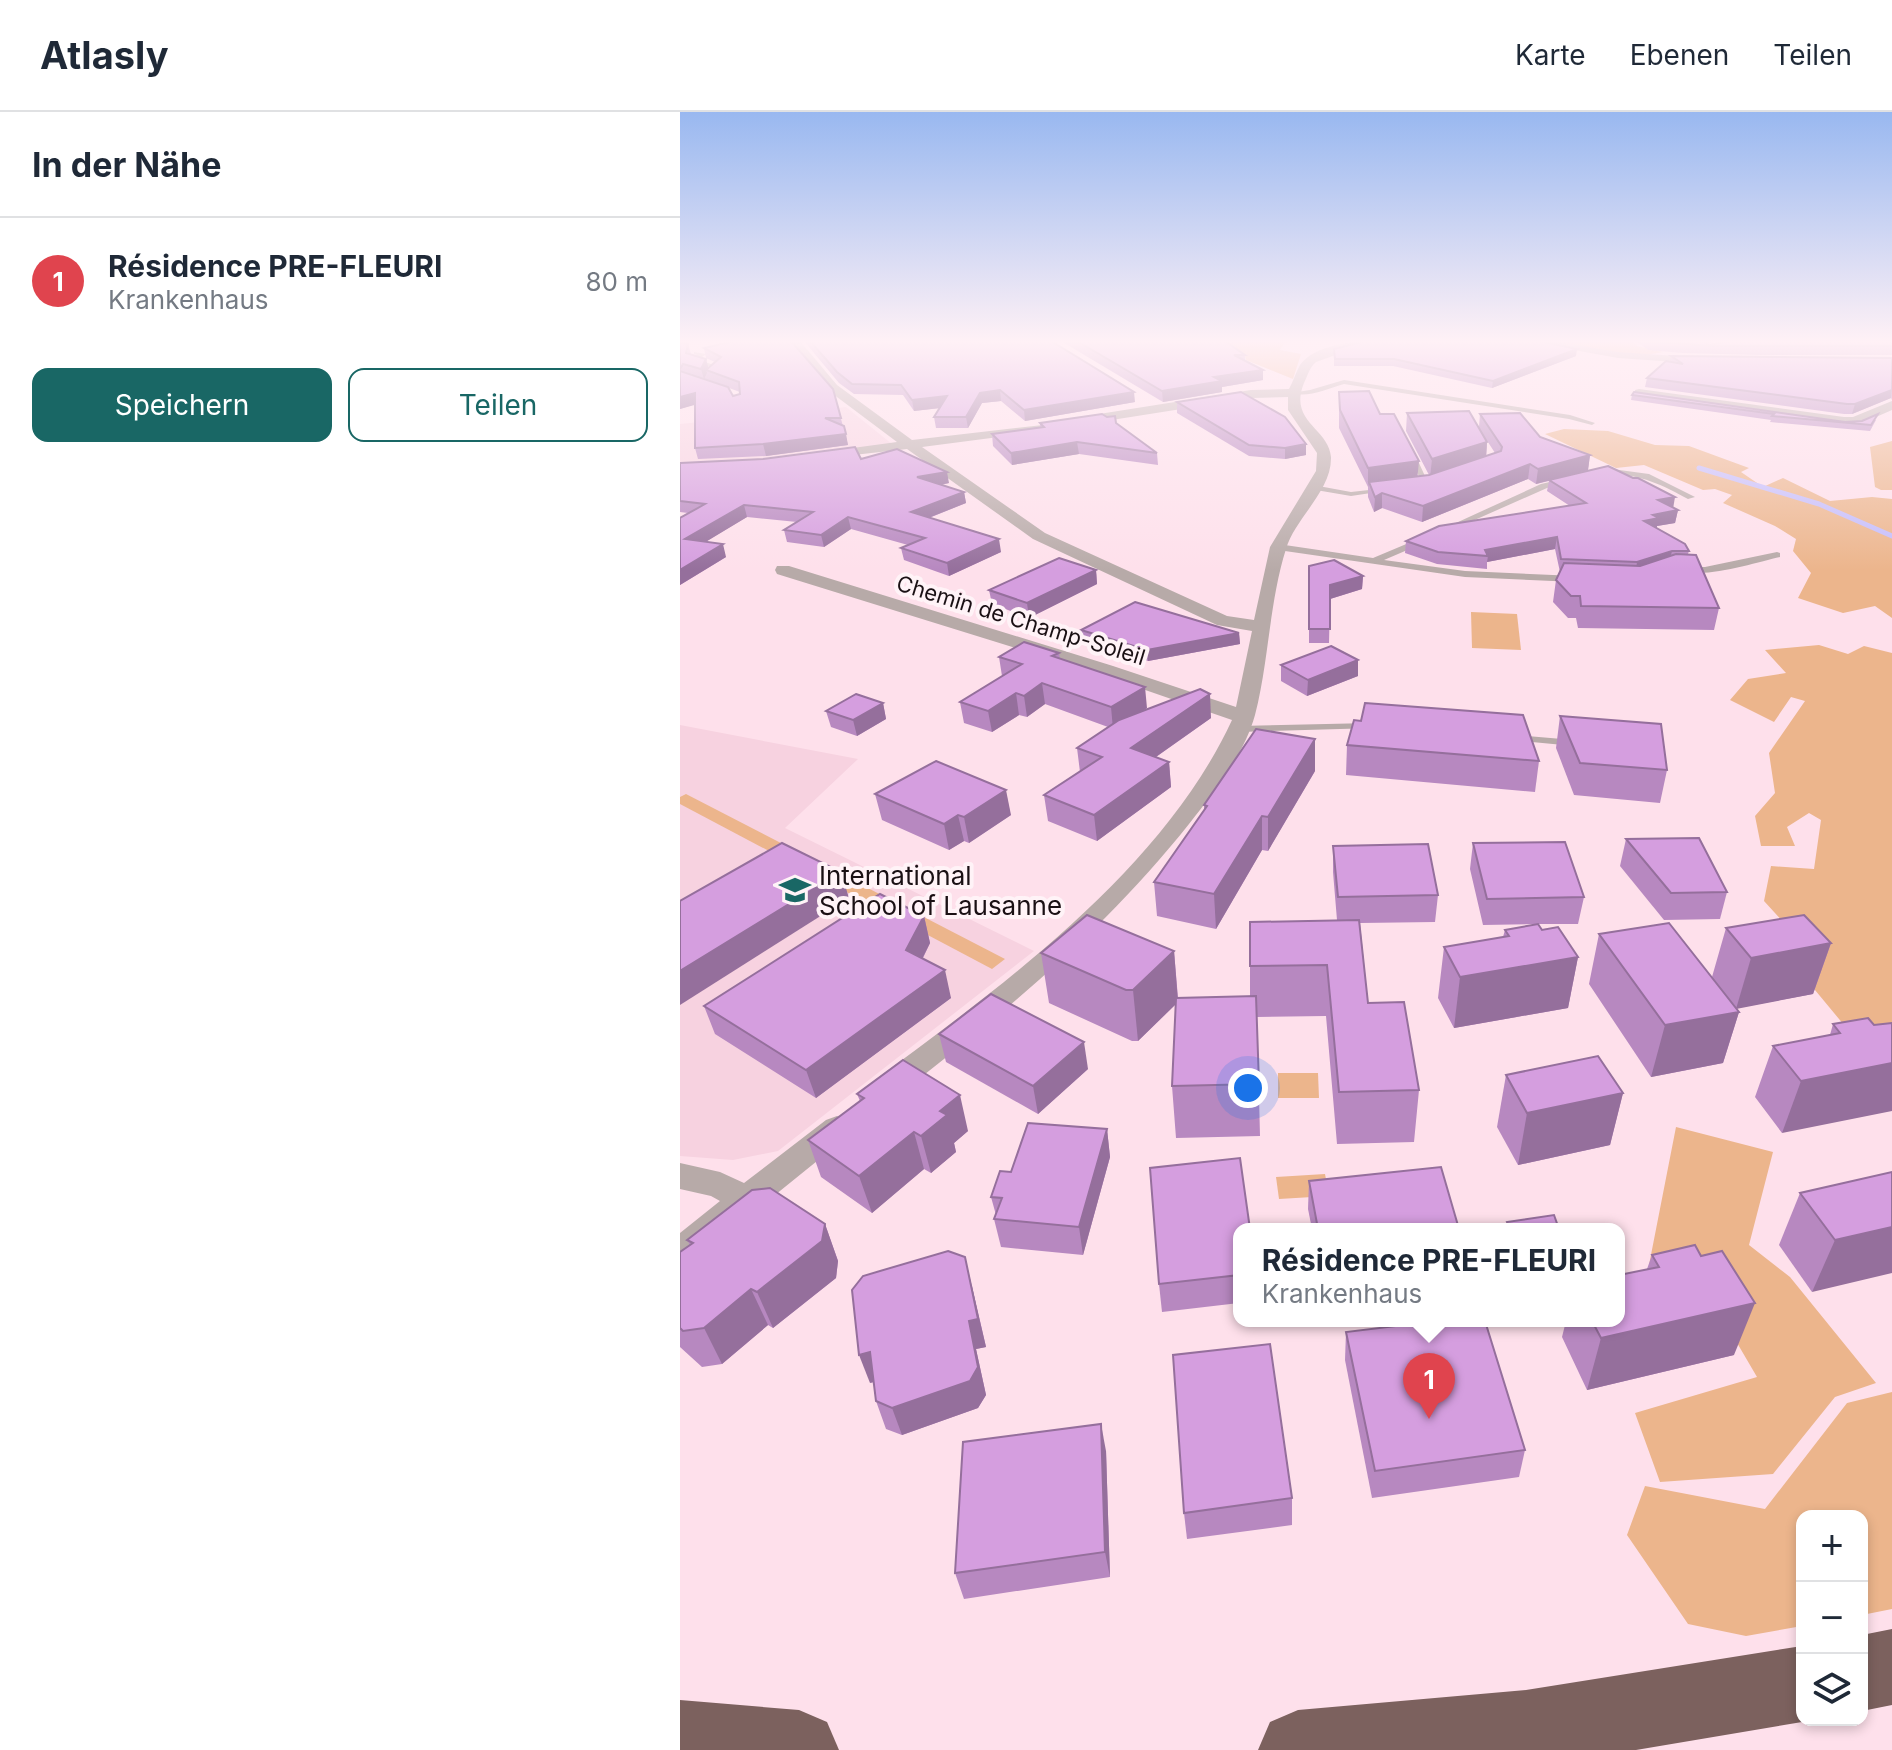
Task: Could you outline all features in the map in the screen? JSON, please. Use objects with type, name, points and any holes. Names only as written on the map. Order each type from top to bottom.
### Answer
[{"type":"highway","points":[[1868,1672],[1892,1667]]},
{"type":"highway","points":[[1298,1750],[1526,1729],[1790,1687]]},
{"type":"highway","points":[[680,1740],[799,1750]]},
{"type":"street","points":[[870,417],[911,443],[1039,536],[1223,621],[1263,627]]},
{"type":"street","points":[[1068,423],[1105,417]]},
{"type":"street","points":[[680,1252],[993,1007],[1103,909],[1141,868],[1202,792],[1241,723],[1278,547],[1323,471],[1324,453],[1299,417]]},
{"type":"street","points":[[1833,417],[1855,421],[1863,417]]},
{"type":"street","points":[[812,457],[1053,426]]},
{"type":"street","name":"Chemin de Champ-Soleil","points":[[783,570],[1106,670],[1241,723]]},
{"type":"street","points":[[680,1176],[720,1185],[747,1201]]},
{"type":"lane","points":[[1572,417],[1592,423]]},
{"type":"lane","points":[[1406,444],[1427,485]]},
{"type":"lane","points":[[1586,475],[1613,470],[1634,471],[1647,474],[1691,497]]},
{"type":"lane","points":[[1440,532],[1544,486],[1572,479]]},
{"type":"lane","points":[[1412,487],[1441,481]]},
{"type":"lane","points":[[1313,487],[1351,494],[1397,489]]},
{"type":"lane","points":[[1375,560],[1428,537]]},
{"type":"lane","points":[[1278,547],[1465,574],[1592,579]]},
{"type":"lane","points":[[1670,569],[1705,570],[1777,555]]},
{"type":"lane","points":[[1241,723],[1382,727]]},
{"type":"lane","points":[[1502,737],[1593,745]]},
{"type":"shaded area","points":[[744,417],[859,417],[892,444],[800,458],[680,465],[680,424]]},
{"type":"shaded area","points":[[1564,429],[1608,431],[1655,445],[1689,446],[1749,468],[1741,472],[1763,487],[1783,478],[1830,501],[1872,497],[1892,499],[1892,618],[1875,606],[1843,613],[1798,598],[1811,573],[1793,551],[1796,539],[1723,503],[1732,495],[1715,489],[1703,490],[1644,465],[1616,468],[1545,434]]},
{"type":"shaded area","points":[[1892,441],[1892,490],[1881,490],[1875,487],[1870,447]]},
{"type":"shaded area","points":[[1471,612],[1517,614],[1521,650],[1472,648]]},
{"type":"shaded area","points":[[1819,645],[1848,654],[1864,646],[1892,653],[1892,1083],[1815,990],[1808,949],[1764,901],[1771,866],[1814,869],[1821,820],[1809,813],[1787,827],[1795,846],[1761,846],[1755,816],[1775,793],[1769,753],[1805,701],[1791,697],[1774,722],[1730,700],[1748,679],[1786,673],[1765,650]]},
{"type":"shaded area","name":"International School of Lausanne","points":[[680,725],[858,759],[785,828],[1034,951],[778,1151],[733,1160],[680,1156]]},
{"type":"shaded area","points":[[686,794],[1005,959],[992,969],[680,804],[680,797]]},
{"type":"shaded area","points":[[1278,1073],[1318,1073],[1319,1098],[1278,1098]]},
{"type":"shaded area","points":[[1676,1127],[1773,1152],[1749,1245],[1790,1277],[1876,1383],[1835,1397],[1773,1474],[1660,1482],[1635,1413],[1757,1377],[1702,1283],[1649,1265]]},
{"type":"shaded area","points":[[1325,1174],[1329,1196],[1279,1199],[1276,1177]]},
{"type":"shaded area","points":[[1892,1392],[1892,1609],[1868,1614],[1868,1510],[1796,1510],[1796,1627],[1746,1636],[1688,1624],[1627,1535],[1645,1486],[1765,1509],[1847,1403]]},
{"type":"building","points":[[695,417],[841,417],[825,418],[844,426],[846,434],[763,444],[695,448]]},
{"type":"building","points":[[1078,417],[1115,417],[1116,423],[1157,453],[1077,442],[1011,453],[992,434],[1044,427],[1040,423]]},
{"type":"building","points":[[1203,417],[1285,417],[1306,444],[1285,448],[1249,445]]},
{"type":"building","points":[[1344,417],[1396,417],[1419,461],[1368,468]]},
{"type":"building","points":[[1409,417],[1473,417],[1487,442],[1432,459]]},
{"type":"building","points":[[1482,417],[1524,417],[1540,437],[1590,455],[1538,469],[1530,464],[1423,506],[1382,493],[1375,497],[1369,482],[1429,475],[1501,451],[1502,447]]},
{"type":"building","points":[[1788,417],[1845,422],[1876,417],[1871,425]]},
{"type":"building","points":[[855,447],[861,459],[897,449],[947,472],[917,477],[964,492],[911,512],[999,539],[947,563],[901,548],[925,538],[848,517],[821,535],[784,530],[813,512],[744,505],[685,539],[723,544],[680,570],[680,518],[705,504],[680,501],[680,463],[763,459]]},
{"type":"building","points":[[1608,466],[1675,497],[1658,500],[1678,510],[1653,515],[1659,518],[1644,521],[1685,544],[1689,551],[1672,551],[1637,562],[1561,559],[1557,537],[1485,550],[1488,556],[1438,552],[1406,541],[1439,526],[1586,503],[1549,480]]},
{"type":"building","points":[[1676,554],[1696,555],[1719,608],[1581,606],[1580,596],[1571,596],[1556,580],[1564,563],[1640,566]]},
{"type":"building","points":[[1059,558],[1096,570],[1027,603],[989,590]]},
{"type":"building","points":[[1334,560],[1363,576],[1330,585],[1330,629],[1309,629],[1309,566]]},
{"type":"building","points":[[1135,602],[1239,633],[1147,650],[1081,630]]},
{"type":"building","points":[[1024,642],[1059,653],[1052,656],[1145,687],[1111,707],[1042,683],[1024,696],[1016,693],[988,711],[960,702],[1022,664],[999,657]]},
{"type":"building","points":[[1331,646],[1358,660],[1308,680],[1281,665]]},
{"type":"building","points":[[1200,689],[1210,694],[1131,748],[1169,762],[1094,815],[1044,795],[1102,757],[1077,748],[1119,720]]},
{"type":"building","points":[[856,694],[883,703],[853,720],[826,711]]},
{"type":"building","points":[[1365,703],[1523,715],[1539,761],[1347,745],[1354,720],[1361,721]]},
{"type":"building","points":[[1560,716],[1661,724],[1667,770],[1580,763]]},
{"type":"building","points":[[1256,729],[1315,739],[1268,817],[1262,816],[1214,894],[1154,882],[1207,806],[1204,805]]},
{"type":"building","points":[[936,761],[1006,790],[964,817],[958,815],[944,824],[875,794]]},
{"type":"building","points":[[1699,838],[1727,892],[1671,893],[1626,839]]},
{"type":"building","points":[[1565,842],[1584,897],[1487,899],[1473,843]]},
{"type":"building","points":[[782,843],[841,872],[680,971],[680,901]]},
{"type":"building","points":[[1428,844],[1438,895],[1338,897],[1333,846]]},
{"type":"building","points":[[880,894],[924,916],[906,950],[945,970],[806,1070],[704,1006]]},
{"type":"building","points":[[1087,915],[1174,951],[1133,990],[1126,990],[1041,953]]},
{"type":"building","points":[[1804,915],[1831,943],[1751,958],[1726,928]]},
{"type":"building","points":[[1359,920],[1368,1003],[1404,1002],[1419,1090],[1339,1092],[1327,965],[1250,966],[1250,922]]},
{"type":"building","points":[[1669,923],[1739,1012],[1665,1025],[1599,934]]},
{"type":"building","points":[[1538,924],[1542,930],[1558,927],[1578,957],[1460,977],[1444,947],[1509,936],[1505,930]]},
{"type":"building","points":[[991,994],[1084,1042],[1033,1086],[939,1034]]},
{"type":"building","points":[[1256,996],[1259,1084],[1172,1086],[1176,998]]},
{"type":"building","points":[[1868,1018],[1874,1025],[1892,1023],[1892,1063],[1801,1081],[1773,1046],[1840,1033],[1833,1024]]},
{"type":"building","points":[[1598,1056],[1623,1093],[1527,1113],[1506,1075]]},
{"type":"building","points":[[903,1060],[960,1095],[940,1111],[947,1115],[921,1136],[914,1132],[859,1176],[808,1140],[864,1098],[857,1094]]},
{"type":"building","points":[[1028,1123],[1107,1129],[1079,1227],[994,1219],[1002,1198],[991,1197],[1000,1171],[1011,1172]]},
{"type":"building","points":[[1240,1158],[1249,1223],[1233,1223],[1233,1276],[1159,1284],[1150,1168]]},
{"type":"building","points":[[1441,1167],[1457,1223],[1317,1223],[1309,1181]]},
{"type":"building","points":[[1892,1172],[1892,1227],[1835,1240],[1800,1193]]},
{"type":"building","points":[[770,1188],[825,1224],[822,1241],[757,1292],[751,1289],[704,1328],[683,1331],[680,1328],[680,1252],[693,1243],[687,1240],[752,1190]]},
{"type":"building","points":[[1554,1215],[1557,1223],[1507,1223]]},
{"type":"building","points":[[1695,1245],[1701,1256],[1722,1251],[1755,1303],[1601,1338],[1595,1327],[1625,1327],[1625,1274],[1659,1267],[1652,1255]]},
{"type":"building","points":[[948,1251],[965,1257],[978,1319],[969,1321],[978,1367],[970,1381],[892,1408],[876,1401],[870,1352],[859,1355],[852,1290],[863,1276]]},
{"type":"building","points":[[1387,1327],[1487,1327],[1525,1450],[1375,1471],[1346,1332]]},
{"type":"building","points":[[1270,1344],[1292,1498],[1184,1513],[1173,1355]]},
{"type":"building","points":[[1101,1424],[1105,1552],[955,1573],[963,1442]]},
{"type":"waterway","points":[[1699,468],[1819,504],[1892,536]]},
{"type":"place","name":"International School of Lausanne","points":[[795,890]]},
{"type":"place","name":"Résidence PRE-FLEURI","points":[[1429,1419]]}]
